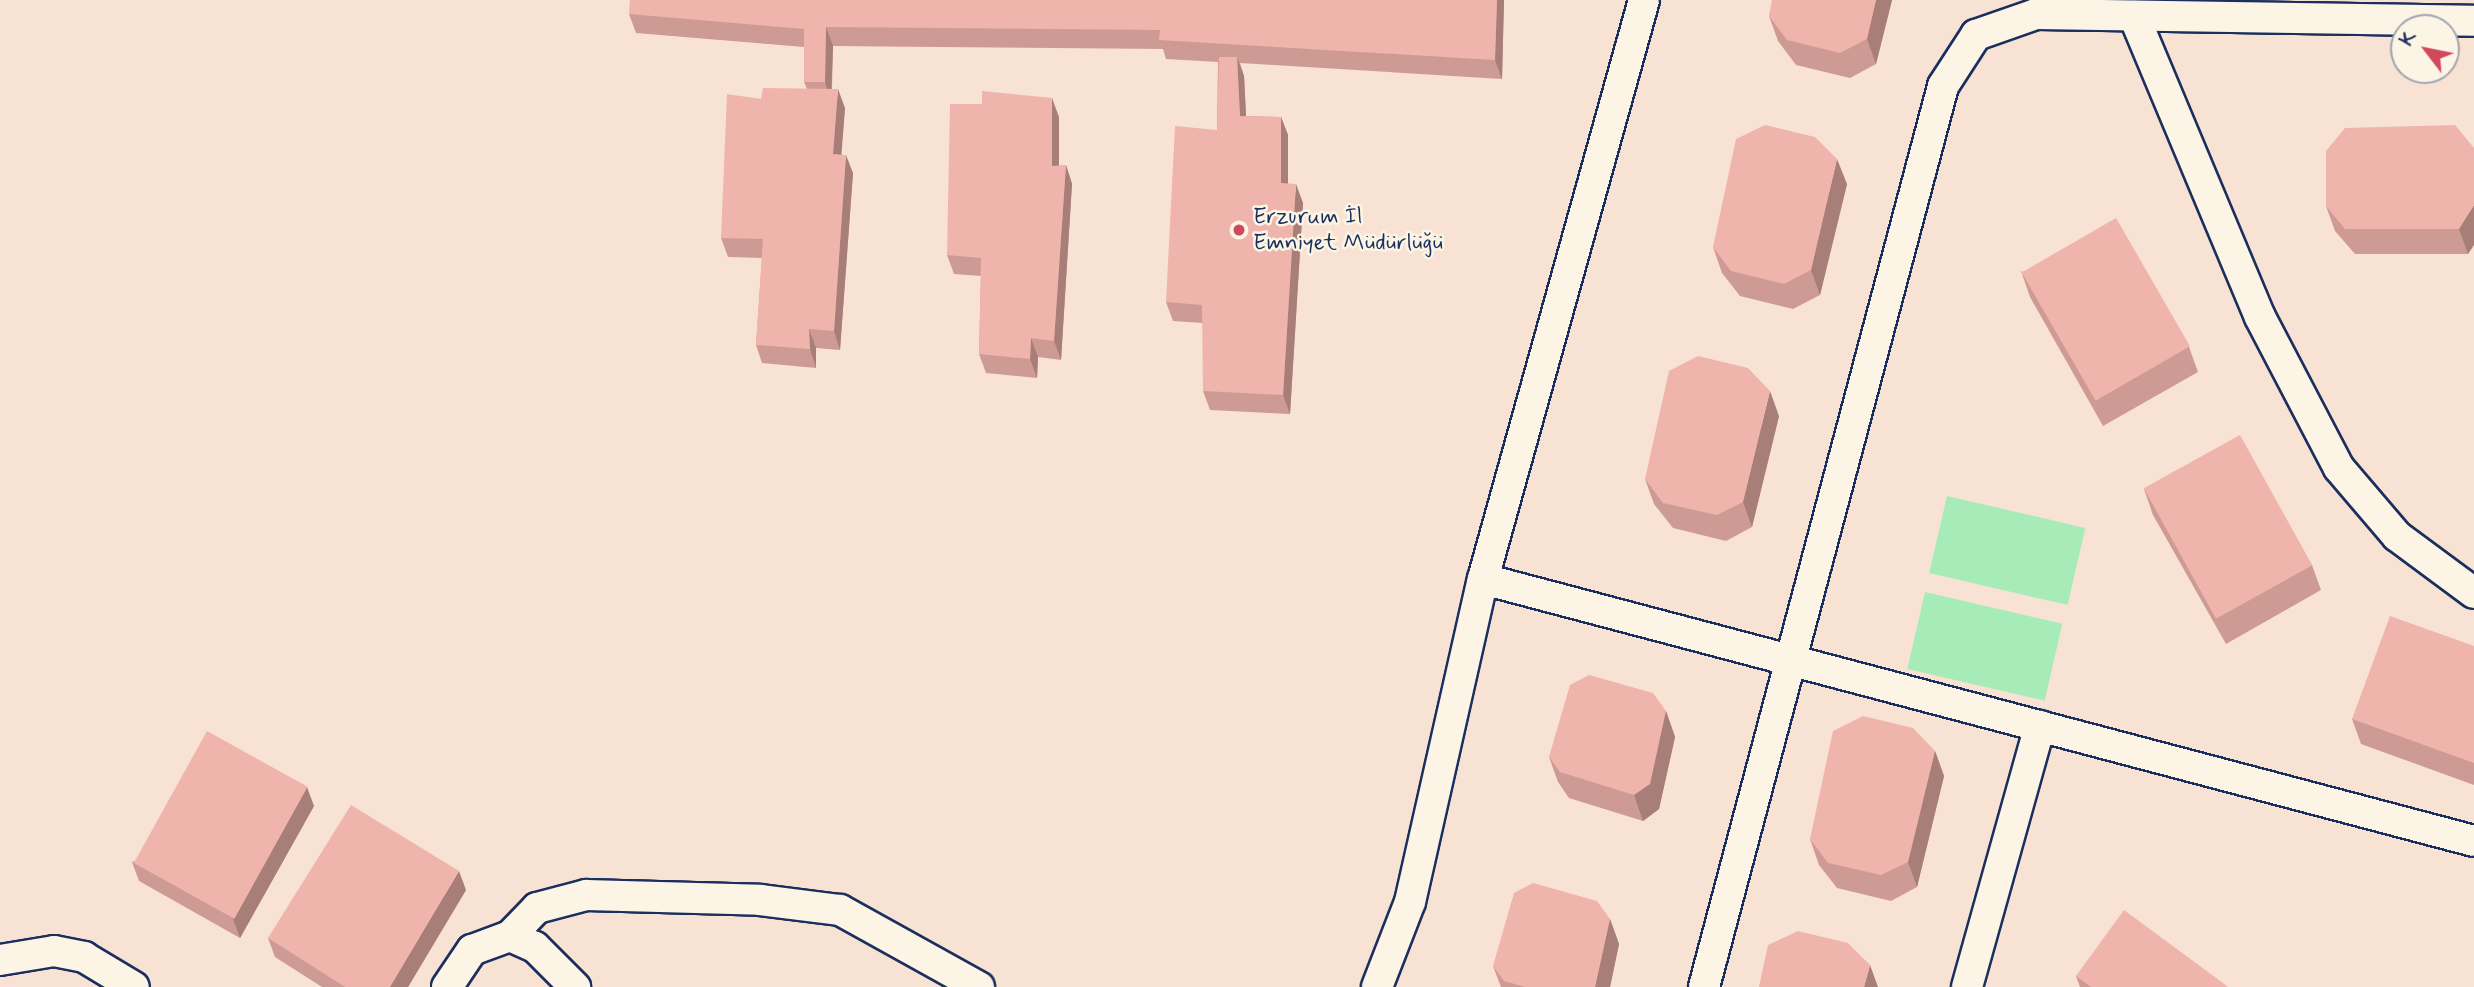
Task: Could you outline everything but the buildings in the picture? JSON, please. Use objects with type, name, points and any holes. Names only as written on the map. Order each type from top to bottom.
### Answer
[{"type":"street","points":[[1377,987],[1409,902],[1483,579],[1644,0]]},
{"type":"street","points":[[1703,987],[1943,86],[1976,36],[2036,14],[2474,21]]},
{"type":"street","points":[[2134,16],[2260,317],[2332,457],[2397,536],[2474,593]]},
{"type":"street","points":[[1483,579],[2474,841]]},
{"type":"street","points":[[1967,987],[2040,726]]},
{"type":"street","points":[[447,987],[472,950],[510,936],[537,908],[586,895],[760,900],[840,910],[979,987]]},
{"type":"street","points":[[510,936],[535,947],[575,987]]},
{"type":"street","points":[[0,960],[54,951],[84,957],[134,987]]},
{"type":"green space","points":[[1947,496],[2085,528],[2068,605],[1929,573]]},
{"type":"green space","points":[[1925,592],[2062,624],[2045,701],[1907,669]]},
{"type":"place","name":"Erzurum İl Emniyet Müdürlüğü","points":[[1239,230]]}]
